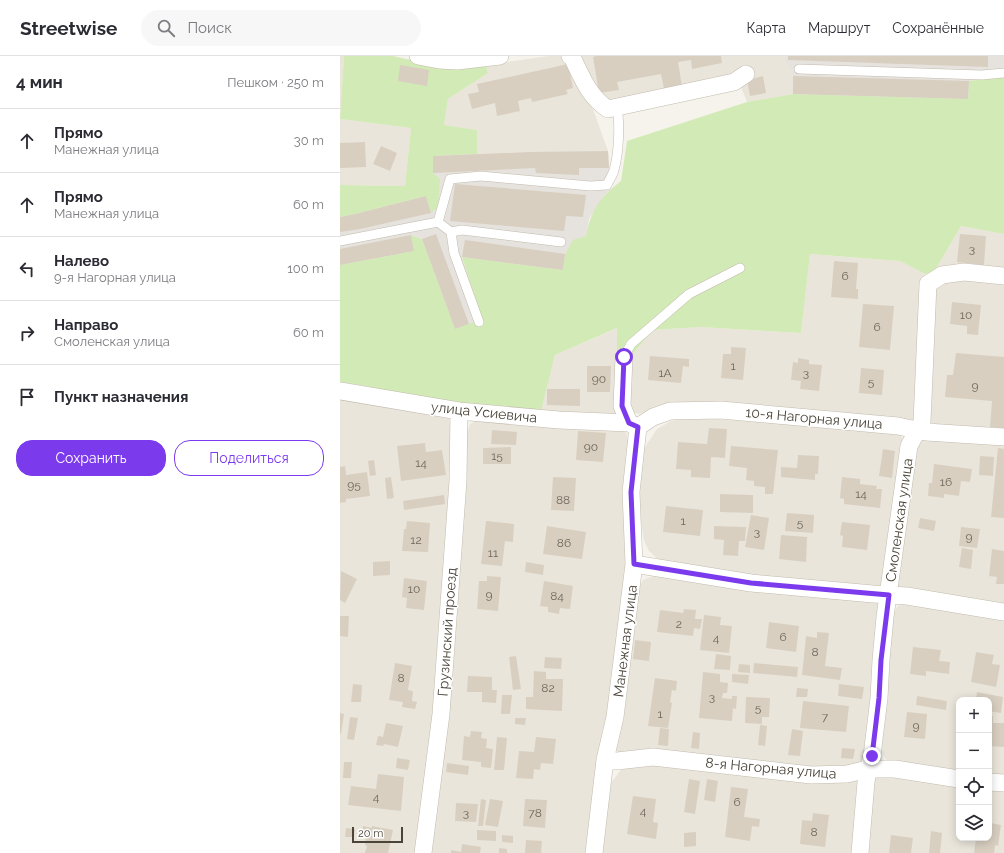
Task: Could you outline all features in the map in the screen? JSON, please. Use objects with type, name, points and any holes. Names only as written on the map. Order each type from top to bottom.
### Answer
[{"type":"street","points":[[418,56],[439,60],[457,61],[500,56]]},
{"type":"street","points":[[570,56],[572,57],[591,94],[599,103],[608,109],[734,82],[746,74]]},
{"type":"street","name":"Смоленская улица","points":[[860,853],[868,769],[872,756],[879,698],[881,660],[909,446],[922,422],[928,284],[942,275],[964,272],[1004,276]]},
{"type":"street","name":"Манежная улица","points":[[594,853],[605,760],[615,717],[634,564],[631,492],[633,425],[622,406],[624,357]]},
{"type":"street","name":"улица Усиевича","points":[[340,391],[460,411],[633,425]]},
{"type":"street","name":"10-я Нагорная улица","points":[[633,425],[670,411],[721,410],[898,426],[917,430],[1004,437]]},
{"type":"street","name":"Грузинский проезд","points":[[424,853],[442,714],[458,482],[460,411]]},
{"type":"street","points":[[634,564],[751,583],[907,596],[1004,612]]},
{"type":"street","name":"8-я Нагорная улица","points":[[605,760],[617,761],[653,757],[811,774],[847,774],[868,769],[895,769],[956,779]]},
{"type":"street","points":[[992,782],[1004,783]]},
{"type":"lane","points":[[799,69],[982,75],[1004,73]]},
{"type":"lane","points":[[438,222],[450,179],[481,176],[590,186],[607,185],[614,170],[619,138],[617,107]]},
{"type":"lane","points":[[340,241],[438,222],[452,232],[462,230],[561,242]]},
{"type":"lane","points":[[452,232],[454,253],[479,322]]},
{"type":"lane","points":[[624,357],[631,344],[689,294],[740,268]]},
{"type":"shaded area","points":[[340,56],[344,56],[340,119]]},
{"type":"shaded area","points":[[549,56],[564,56],[589,98],[608,151],[477,154],[477,130],[444,125],[448,99],[488,73],[486,65]]},
{"type":"shaded area","points":[[579,56],[785,56],[784,60],[793,76],[793,94],[747,102],[741,87],[630,112],[595,92]]},
{"type":"shaded area","points":[[785,56],[1004,56],[1004,77],[969,81],[968,99],[793,94],[793,76],[784,60]]},
{"type":"shaded area","points":[[340,119],[411,128],[405,186],[340,185]]},
{"type":"shaded area","points":[[608,151],[611,189],[603,197],[589,219],[586,236],[573,241],[565,254],[563,270],[462,257],[482,319],[455,329],[422,239],[412,235],[414,251],[340,265],[340,217],[426,196],[431,212],[433,156]]},
{"type":"shaded area","points":[[961,226],[1004,234],[1004,433],[925,427],[934,272]]},
{"type":"shaded area","points":[[810,254],[900,261],[925,274],[918,421],[911,422],[650,410],[639,414],[632,412],[626,404],[632,355],[653,330],[700,327],[801,333]]},
{"type":"shaded area","points":[[618,328],[615,405],[619,417],[540,415],[555,355]]},
{"type":"shaded area","points":[[340,395],[433,413],[449,418],[451,430],[452,477],[436,713],[420,853],[340,853]]},
{"type":"shaded area","points":[[688,417],[895,431],[902,437],[904,446],[887,577],[880,586],[749,579],[659,560],[649,551],[644,541],[637,492],[643,450],[657,429],[671,421]]},
{"type":"shaded area","points":[[478,420],[621,425],[627,434],[629,450],[628,562],[601,760],[586,853],[431,853],[448,713],[467,433],[470,424]]},
{"type":"shaded area","points":[[923,440],[1004,441],[1004,606],[898,589],[896,582],[914,448]]},
{"type":"shaded area","points":[[658,574],[872,600],[878,604],[881,616],[865,757],[858,765],[847,770],[624,754],[616,751],[636,594],[643,580]]},
{"type":"shaded area","points":[[907,603],[1004,616],[1004,780],[992,779],[992,697],[956,697],[956,775],[896,765],[886,760],[880,748],[891,616],[898,606]]},
{"type":"shaded area","points":[[631,764],[857,778],[862,785],[855,853],[599,853],[611,783],[620,771]]},
{"type":"shaded area","points":[[875,774],[956,784],[956,841],[992,841],[992,785],[1004,786],[1004,853],[864,853]]},
{"type":"green space","points":[[344,56],[393,56],[438,66],[486,65],[488,73],[448,99],[444,125],[477,130],[477,154],[433,156],[433,173],[440,179],[438,207],[431,213],[426,196],[340,217],[340,185],[405,186],[411,128],[340,119]]},
{"type":"green space","points":[[1004,77],[1004,234],[961,226],[934,272],[925,274],[900,261],[810,254],[801,333],[700,327],[653,330],[632,355],[617,355],[617,328],[555,355],[540,415],[429,400],[366,386],[340,382],[340,265],[414,251],[411,235],[422,239],[455,329],[482,319],[462,257],[563,270],[565,254],[573,240],[586,236],[594,211],[607,193],[621,181],[627,141],[747,102],[793,94],[968,99],[969,81]]},
{"type":"building","points":[[721,56],[722,63],[692,69],[691,60],[678,62],[682,86],[664,89],[661,74],[617,82],[619,90],[599,93],[593,57]]},
{"type":"building","points":[[788,56],[988,56],[988,67],[788,60]]},
{"type":"building","points":[[568,64],[573,88],[566,90],[568,94],[532,102],[531,98],[518,101],[520,111],[497,116],[495,103],[472,109],[468,94],[479,92],[477,84]]},
{"type":"building","points":[[400,65],[429,70],[427,86],[398,81]]},
{"type":"building","points":[[763,76],[766,93],[750,96],[747,80]]},
{"type":"building","points":[[793,76],[969,81],[968,99],[793,94]]},
{"type":"building","points":[[365,142],[366,167],[340,168],[340,143]]},
{"type":"building","points":[[381,146],[397,153],[390,171],[373,164]]},
{"type":"building","points":[[608,151],[609,168],[579,168],[579,175],[536,173],[535,168],[433,173],[433,156]]},
{"type":"building","points":[[455,184],[586,195],[583,217],[566,216],[564,231],[450,221]]},
{"type":"building","points":[[426,196],[431,213],[340,232],[340,217]]},
{"type":"building","points":[[436,234],[469,324],[455,329],[422,239]]},
{"type":"building","points":[[960,234],[986,236],[984,265],[957,262]]},
{"type":"building","points":[[411,235],[414,251],[340,265],[340,249]]},
{"type":"building","points":[[465,240],[565,254],[563,270],[462,257]]},
{"type":"building","points":[[834,261],[858,263],[856,289],[858,289],[858,299],[831,297]]},
{"type":"building","points":[[952,302],[981,305],[978,335],[967,334],[967,326],[950,324]]},
{"type":"building","points":[[863,304],[894,306],[890,350],[859,347]]},
{"type":"building","points":[[731,347],[746,348],[743,380],[721,378],[723,354],[731,354]]},
{"type":"building","points":[[956,353],[1004,357],[1004,428],[990,427],[992,401],[945,397],[947,375],[953,375]]},
{"type":"building","points":[[650,356],[689,359],[689,367],[683,366],[681,383],[648,380]]},
{"type":"building","points":[[798,358],[809,360],[809,364],[822,365],[819,391],[800,389],[801,381],[791,380],[793,362],[798,363]]},
{"type":"building","points":[[587,366],[611,366],[610,392],[587,392]]},
{"type":"building","points":[[861,368],[884,370],[882,395],[859,393]]},
{"type":"building","points":[[547,389],[580,389],[580,406],[547,405]]},
{"type":"building","points":[[709,428],[727,429],[725,458],[711,457],[710,478],[691,477],[691,470],[676,469],[678,442],[707,444]]},
{"type":"building","points":[[492,430],[517,432],[516,445],[491,444]]},
{"type":"building","points":[[578,431],[606,433],[603,462],[576,460]]},
{"type":"building","points":[[425,443],[426,452],[442,450],[446,475],[401,481],[397,446]]},
{"type":"building","points":[[731,446],[778,450],[773,494],[765,494],[765,487],[754,486],[754,481],[746,480],[747,468],[729,466]]},
{"type":"building","points":[[511,447],[511,464],[483,464],[483,448]]},
{"type":"building","points":[[998,448],[1004,449],[1004,518],[991,517]]},
{"type":"building","points":[[883,449],[895,451],[892,478],[879,476]]},
{"type":"building","points":[[798,455],[819,456],[818,474],[815,474],[815,480],[781,477],[781,467],[797,468]]},
{"type":"building","points":[[980,456],[994,457],[993,476],[979,475]]},
{"type":"building","points":[[374,460],[376,475],[370,476],[368,461]]},
{"type":"building","points":[[934,464],[972,469],[970,482],[961,481],[959,496],[944,494],[944,498],[928,496],[929,483],[932,483]]},
{"type":"building","points":[[345,466],[346,475],[367,472],[370,496],[346,499],[346,502],[340,503],[340,467]]},
{"type":"building","points":[[391,477],[394,498],[387,499],[385,478]]},
{"type":"building","points":[[553,477],[576,478],[574,511],[551,510]]},
{"type":"building","points":[[842,477],[860,479],[860,484],[877,486],[876,489],[882,489],[880,508],[844,504],[844,499],[840,498]]},
{"type":"building","points":[[720,494],[753,495],[753,513],[720,512]]},
{"type":"building","points":[[444,495],[445,504],[404,510],[403,501]]},
{"type":"building","points":[[666,506],[703,510],[700,536],[663,532]]},
{"type":"building","points":[[787,513],[814,515],[813,533],[785,531]]},
{"type":"building","points":[[751,515],[769,518],[764,550],[745,547]]},
{"type":"building","points":[[920,518],[936,521],[934,531],[918,528]]},
{"type":"building","points":[[407,521],[430,523],[428,552],[402,551],[404,529],[406,529]]},
{"type":"building","points":[[486,521],[514,524],[513,542],[505,541],[502,566],[481,564]]},
{"type":"building","points":[[842,522],[870,525],[867,550],[842,547],[843,536],[840,535]]},
{"type":"building","points":[[547,526],[586,532],[582,559],[543,554]]},
{"type":"building","points":[[714,526],[746,527],[745,541],[739,541],[738,556],[723,555],[724,540],[714,539]]},
{"type":"building","points":[[961,527],[980,529],[977,548],[959,546]]},
{"type":"building","points":[[781,535],[807,537],[806,562],[779,559]]},
{"type":"building","points":[[962,548],[973,550],[971,569],[959,567]]},
{"type":"building","points":[[992,549],[1004,551],[1004,584],[996,584],[997,577],[989,576]]},
{"type":"building","points":[[390,561],[390,575],[373,576],[373,562]]},
{"type":"building","points":[[526,562],[544,565],[543,575],[525,572]]},
{"type":"building","points":[[341,571],[357,579],[345,603],[340,600]]},
{"type":"building","points":[[487,576],[501,577],[498,611],[477,609],[479,581],[487,581]]},
{"type":"building","points":[[404,578],[427,581],[424,610],[406,608],[407,598],[402,597]]},
{"type":"building","points":[[544,581],[573,586],[570,609],[560,608],[559,614],[548,612],[548,607],[540,606]]},
{"type":"building","points":[[684,609],[696,610],[695,619],[702,619],[700,629],[694,628],[693,636],[657,632],[660,610],[683,613]]},
{"type":"building","points":[[704,615],[721,617],[720,625],[732,626],[729,653],[700,650]]},
{"type":"building","points":[[340,616],[349,616],[348,637],[340,636]]},
{"type":"building","points":[[769,622],[799,626],[796,652],[766,648]]},
{"type":"building","points":[[817,632],[829,633],[825,666],[842,668],[840,680],[802,675],[806,636],[817,638]]},
{"type":"building","points":[[635,640],[651,642],[649,661],[633,659]]},
{"type":"building","points":[[913,647],[941,650],[939,661],[950,662],[949,674],[926,671],[926,676],[910,674]]},
{"type":"building","points":[[976,652],[994,655],[992,664],[1000,665],[996,687],[971,682]]},
{"type":"building","points":[[716,654],[731,656],[730,670],[714,669]]},
{"type":"building","points":[[516,656],[521,689],[513,690],[509,657]]},
{"type":"building","points":[[545,657],[562,658],[561,669],[544,668]]},
{"type":"building","points":[[395,663],[412,666],[408,690],[413,691],[412,701],[417,702],[415,709],[402,707],[403,702],[389,700]]},
{"type":"building","points":[[754,663],[798,667],[797,677],[753,673]]},
{"type":"building","points":[[739,664],[750,665],[750,673],[738,672]]},
{"type":"building","points":[[534,671],[546,672],[546,679],[563,679],[562,711],[526,709],[526,697],[533,697]]},
{"type":"building","points":[[703,672],[720,674],[720,682],[728,683],[727,693],[723,693],[722,698],[732,699],[732,696],[737,696],[736,709],[733,708],[732,721],[699,718]]},
{"type":"building","points":[[732,674],[749,675],[748,684],[732,682]]},
{"type":"building","points":[[468,676],[492,677],[492,690],[497,690],[496,703],[482,702],[482,692],[467,692]]},
{"type":"building","points":[[655,678],[677,681],[676,691],[672,690],[670,702],[672,703],[668,728],[648,726]]},
{"type":"building","points":[[353,684],[362,685],[361,702],[351,702]]},
{"type":"building","points":[[839,684],[864,687],[862,699],[838,696]]},
{"type":"building","points":[[797,688],[808,689],[807,697],[796,697]]},
{"type":"building","points":[[977,692],[1003,697],[1001,713],[992,712],[992,697],[976,697]]},
{"type":"building","points":[[502,695],[512,695],[510,714],[501,714]]},
{"type":"building","points":[[917,696],[947,701],[946,710],[916,705]]},
{"type":"building","points":[[746,697],[770,698],[769,717],[762,717],[762,724],[745,723]]},
{"type":"building","points":[[803,701],[849,706],[846,732],[800,728]]},
{"type":"building","points":[[907,712],[927,714],[925,739],[904,737]]},
{"type":"building","points":[[340,713],[344,714],[341,734],[340,733]]},
{"type":"building","points":[[992,716],[993,723],[1004,723],[1004,747],[992,746]]},
{"type":"building","points":[[350,717],[358,718],[354,740],[347,739]]},
{"type":"building","points":[[515,718],[526,718],[525,725],[515,724]]},
{"type":"building","points":[[386,723],[403,726],[398,747],[384,744],[383,746],[376,745],[378,736],[383,737]]},
{"type":"building","points":[[760,725],[767,726],[765,746],[758,745]]},
{"type":"building","points":[[660,728],[669,729],[668,746],[658,745]]},
{"type":"building","points":[[792,729],[803,731],[800,756],[788,755]]},
{"type":"building","points":[[471,731],[482,732],[481,738],[487,739],[486,748],[493,749],[491,768],[481,767],[481,762],[462,760],[464,736],[470,737]]},
{"type":"building","points":[[693,732],[700,733],[699,749],[691,748]]},
{"type":"building","points":[[497,737],[507,738],[504,770],[494,770]]},
{"type":"building","points":[[536,737],[556,739],[553,764],[541,763],[540,770],[534,769],[533,779],[516,778],[519,751],[534,752]]},
{"type":"building","points":[[842,748],[855,749],[853,759],[841,758]]},
{"type":"building","points":[[397,758],[410,760],[408,770],[396,768]]},
{"type":"building","points":[[344,762],[352,762],[351,778],[343,778]]},
{"type":"building","points":[[447,763],[469,766],[468,775],[446,772]]},
{"type":"building","points":[[378,774],[404,777],[401,811],[348,805],[351,786],[376,789]]},
{"type":"building","points":[[689,779],[700,781],[695,814],[684,812]]},
{"type":"building","points":[[707,779],[718,781],[715,802],[704,800]]},
{"type":"building","points":[[731,787],[748,789],[744,817],[760,819],[759,827],[752,826],[750,841],[725,837]]},
{"type":"building","points":[[633,796],[656,799],[653,822],[658,823],[656,839],[627,834]]},
{"type":"building","points":[[481,799],[486,800],[483,826],[478,826]]},
{"type":"building","points":[[490,799],[503,801],[498,827],[485,825]]},
{"type":"building","points":[[525,799],[547,800],[545,828],[523,826]]},
{"type":"building","points":[[456,803],[478,804],[476,822],[455,821]]},
{"type":"building","points":[[813,813],[829,815],[825,847],[800,844],[802,820],[812,821]]},
{"type":"building","points":[[992,823],[1001,825],[998,846],[995,845],[994,853],[974,853],[976,841],[992,841]]},
{"type":"building","points":[[363,826],[393,830],[388,853],[365,853],[367,846],[365,845],[366,836],[362,835]]},
{"type":"building","points":[[346,828],[355,829],[354,837],[345,837]]},
{"type":"building","points":[[477,830],[496,831],[496,841],[477,840]]},
{"type":"building","points":[[931,831],[942,833],[940,853],[929,853]]},
{"type":"building","points":[[696,832],[696,846],[684,847],[684,833]]},
{"type":"building","points":[[502,835],[513,836],[513,843],[502,842]]},
{"type":"building","points":[[891,835],[913,838],[911,853],[889,853]]},
{"type":"building","points":[[526,840],[542,841],[541,853],[525,853]]},
{"type":"building","points":[[462,844],[481,847],[480,853],[451,853],[451,850],[461,852]]},
{"type":"building","points":[[499,848],[507,849],[507,853],[499,853]]},
{"type":"route","points":[[624,357],[622,406],[629,423],[638,427],[631,492],[634,564],[751,583],[889,595],[885,617],[879,698],[872,756]]}]
